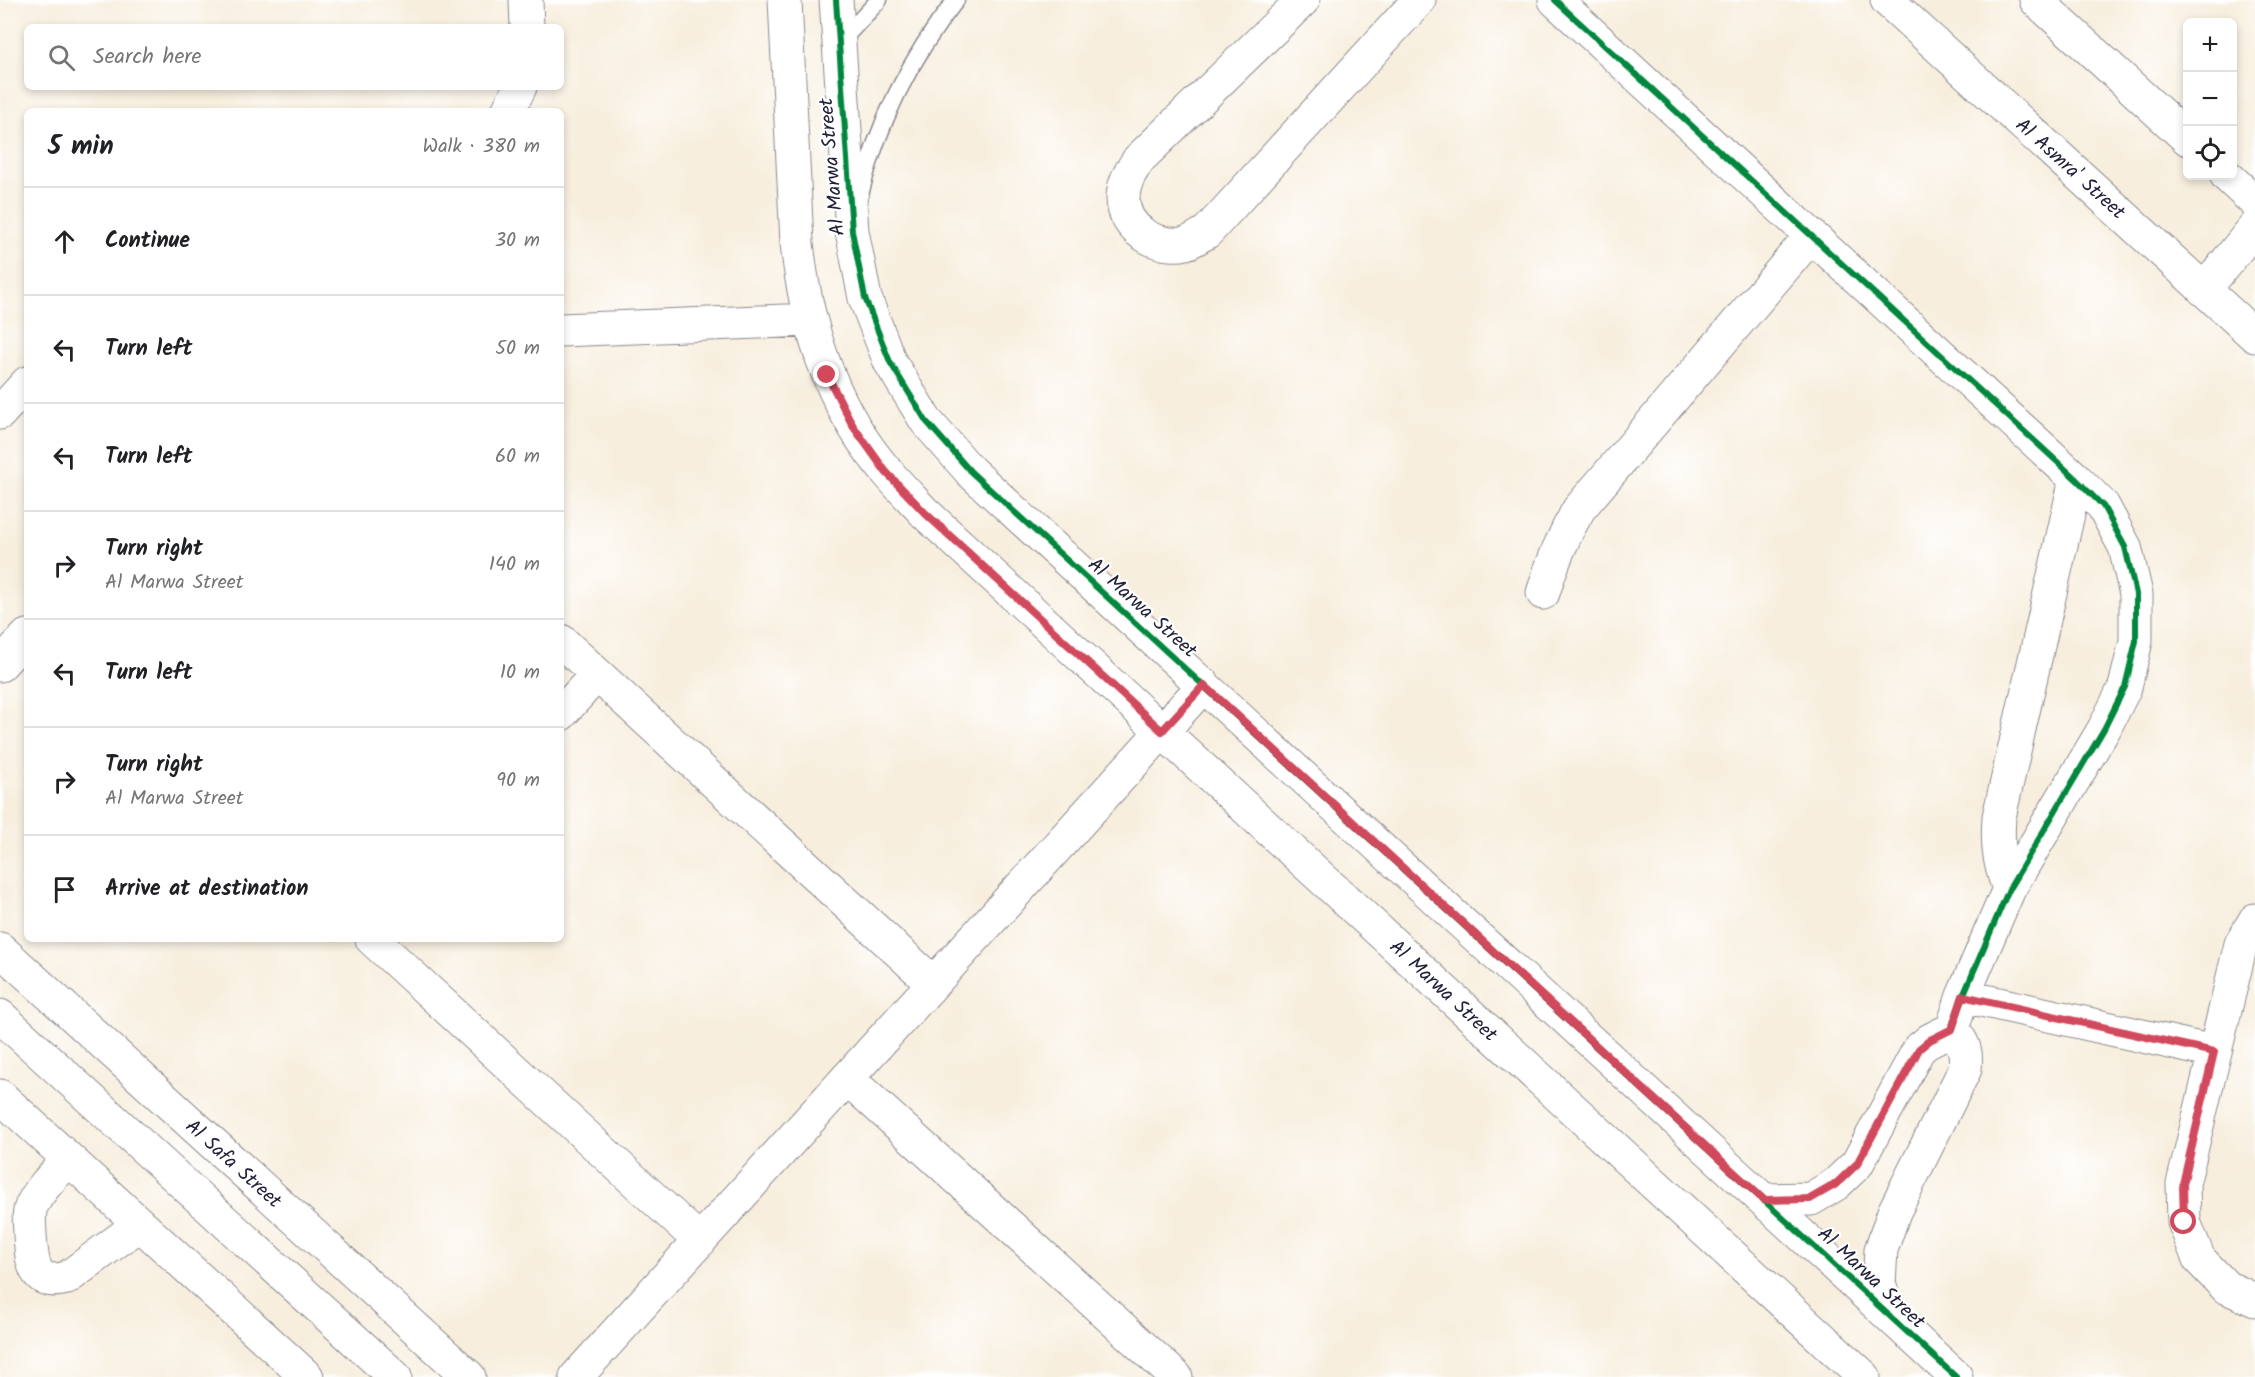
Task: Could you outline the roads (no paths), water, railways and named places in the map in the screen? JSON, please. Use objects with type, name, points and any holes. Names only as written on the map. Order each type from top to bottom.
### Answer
[{"type":"street","points":[[525,0],[527,24]]},
{"type":"street","name":"Al Marwa Street","points":[[785,0],[797,243],[801,282],[809,320],[827,375],[853,426],[886,472],[925,513],[1864,1377]]},
{"type":"street","name":"Al Marwa Street","points":[[836,0],[852,231],[865,298],[890,362],[926,421],[971,472],[1956,1377]]},
{"type":"street","points":[[1303,0],[1139,159],[1127,177],[1123,199],[1130,220],[1145,237],[1165,245],[1188,243],[1207,232],[1419,0]]},
{"type":"street","points":[[1555,0],[2103,506],[2125,548],[2136,594],[2136,641],[2125,687],[2009,889],[1963,996],[1952,1029],[1930,1040],[1919,1049],[1857,1164],[1836,1184],[1810,1199],[1764,1200]]},
{"type":"street","name":"Al Asmra' Street","points":[[1887,0],[2255,336]]},
{"type":"street","points":[[2036,0],[2183,136]]},
{"type":"street","points":[[510,108],[518,90]]},
{"type":"street","points":[[2231,180],[2255,202]]},
{"type":"street","points":[[2204,290],[2255,227]]},
{"type":"street","points":[[1543,592],[1559,545],[1579,509],[1811,236]]},
{"type":"street","points":[[564,330],[809,320]]},
{"type":"street","points":[[0,413],[24,386]]},
{"type":"street","points":[[2009,889],[2000,866],[1997,841],[1999,817],[2076,479]]},
{"type":"street","points":[[0,665],[24,639]]},
{"type":"street","points":[[564,644],[933,983]]},
{"type":"street","points":[[564,711],[597,674]]},
{"type":"street","points":[[576,1377],[1204,685]]},
{"type":"street","points":[[2255,920],[2241,944],[2183,1184],[2184,1222],[2199,1259],[2226,1287],[2255,1300]]},
{"type":"street","points":[[375,942],[700,1241]]},
{"type":"street","name":"Al Safa Street","points":[[0,949],[469,1377]]},
{"type":"street","points":[[1963,996],[2214,1052]]},
{"type":"street","points":[[0,1016],[395,1377]]},
{"type":"street","points":[[1889,1314],[1879,1284],[1881,1250],[1894,1212],[1965,1070],[1967,1056],[1964,1042],[1952,1029]]},
{"type":"street","points":[[847,1078],[1176,1377]]},
{"type":"street","points":[[0,1096],[307,1377]]},
{"type":"street","points":[[69,1159],[33,1200],[29,1211],[32,1260],[36,1271],[45,1278],[56,1281],[67,1278],[140,1224]]},
{"type":"lane","points":[[838,43],[879,0]]},
{"type":"lane","points":[[852,231],[865,176],[884,121],[909,70],[939,22],[956,0]]}]
